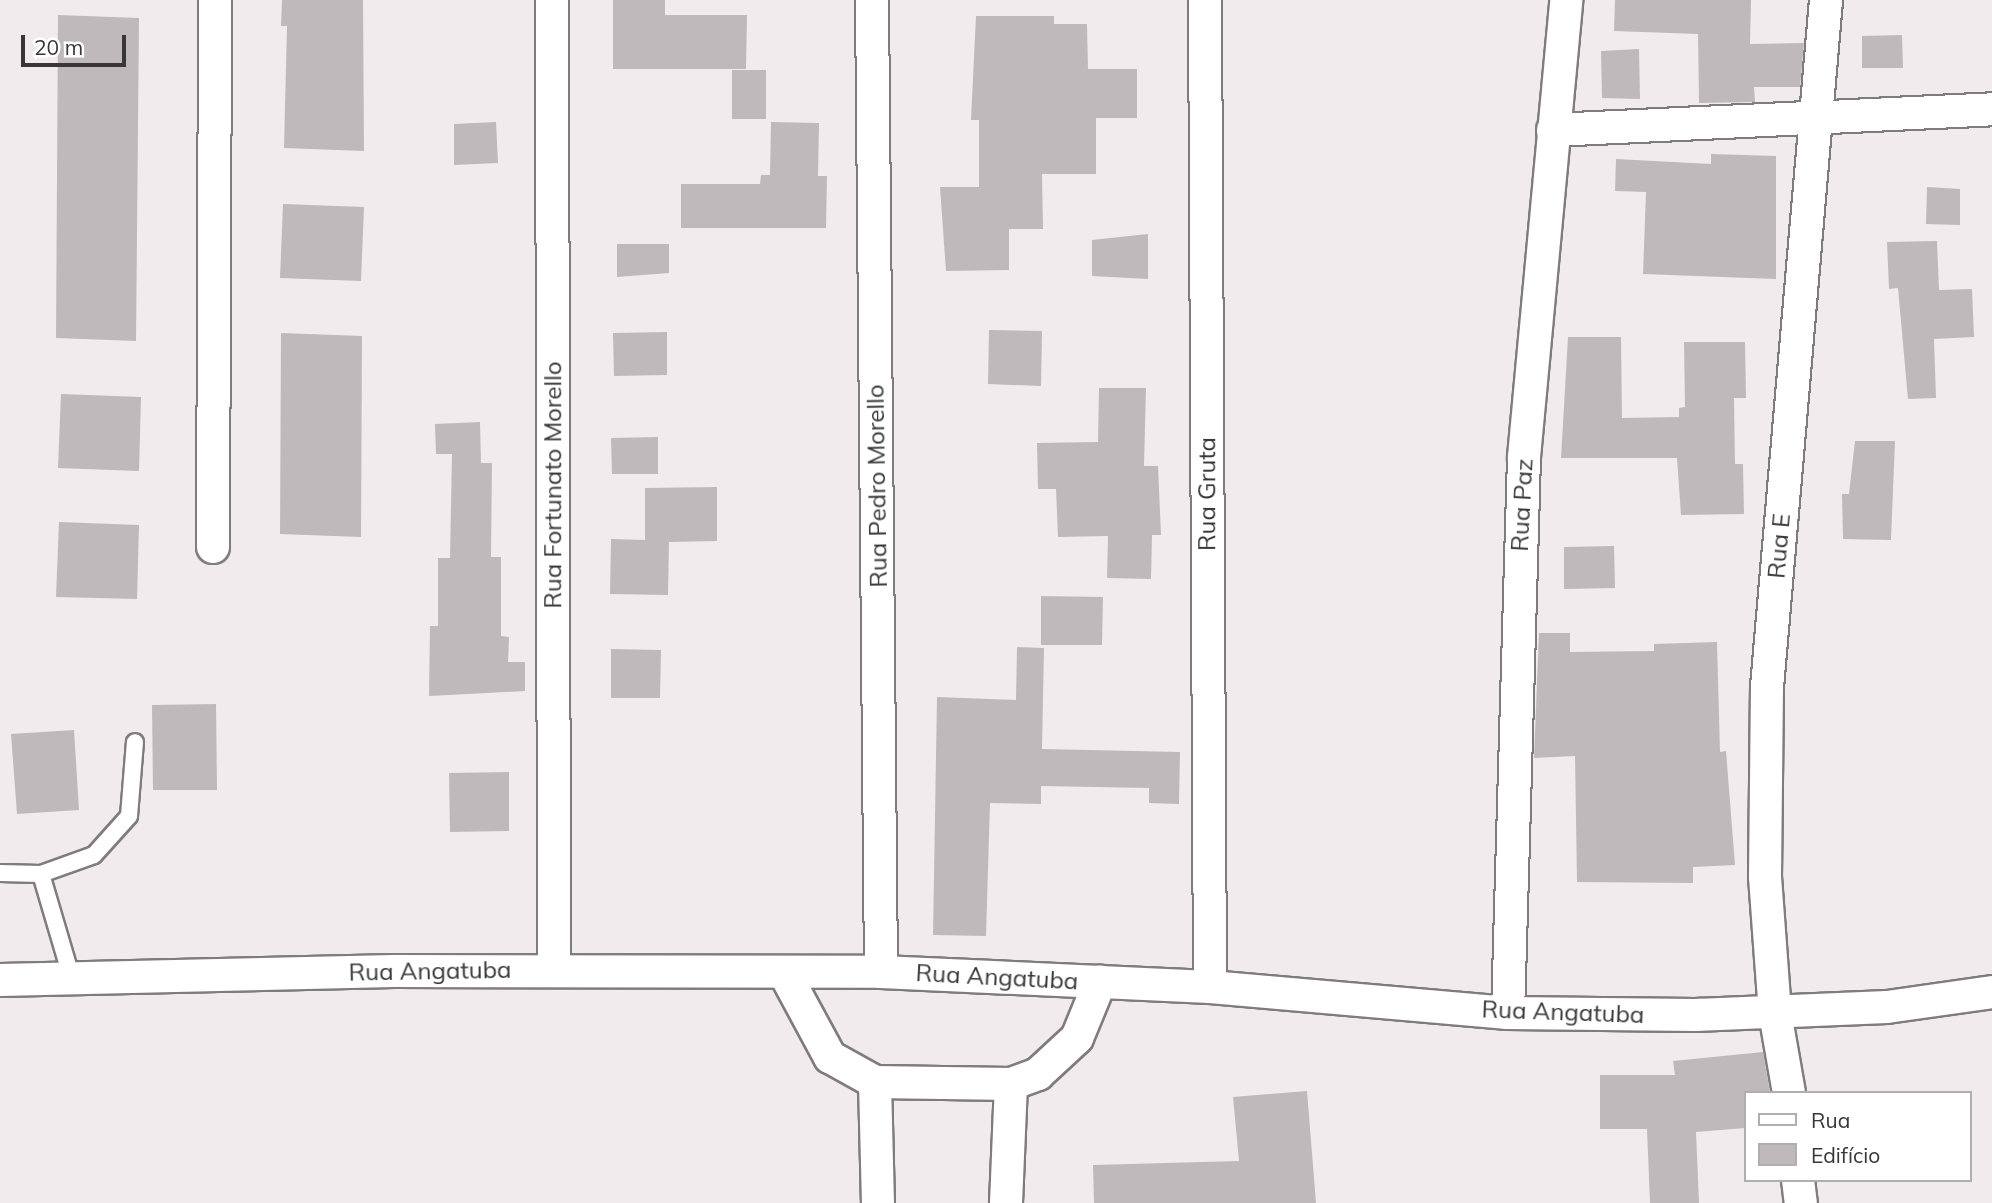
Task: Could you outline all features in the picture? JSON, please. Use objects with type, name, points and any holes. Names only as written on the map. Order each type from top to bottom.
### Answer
[{"type":"street","points":[[213,547],[215,0]]},
{"type":"street","name":"Rua Fortunato Morello","points":[[552,0],[554,970]]},
{"type":"street","name":"Rua Pedro Morello","points":[[872,0],[881,972]]},
{"type":"street","name":"Rua Gruta","points":[[1205,0],[1210,987]]},
{"type":"street","name":"Rua Paz","points":[[1508,1013],[1524,457],[1566,0]]},
{"type":"street","name":"Rua E","points":[[1789,1091],[1774,1013],[1765,877],[1767,687],[1826,0]]},
{"type":"street","points":[[1553,130],[1992,109]]},
{"type":"street","name":"Rua Angatuba","points":[[0,980],[554,970],[881,972],[1210,987],[1508,1013],[1774,1013],[1886,1007],[1992,992]]},
{"type":"street","points":[[784,972],[830,1057],[875,1082],[1011,1084],[1038,1074],[1062,1055],[1087,1022],[1100,982]]},
{"type":"street","points":[[875,1082],[878,1203]]},
{"type":"street","points":[[1006,1203],[1011,1084]]},
{"type":"street","points":[[1798,1182],[1801,1203]]},
{"type":"lane","points":[[0,873],[41,874],[94,855],[129,816],[135,742]]},
{"type":"lane","points":[[41,874],[72,979]]},
{"type":"building","points":[[282,0],[363,0],[364,151],[284,148],[287,26],[281,26]]},
{"type":"building","points":[[613,0],[665,0],[665,15],[747,15],[746,69],[613,69]]},
{"type":"building","points":[[1615,0],[1751,0],[1750,44],[1804,43],[1800,87],[1754,87],[1755,102],[1699,103],[1698,34],[1614,31]]},
{"type":"building","points":[[58,15],[139,18],[136,341],[56,338]]},
{"type":"building","points":[[976,16],[1054,16],[1054,24],[1087,24],[1088,69],[1137,69],[1137,118],[1096,118],[1096,174],[1042,174],[1043,229],[1009,229],[1009,270],[946,271],[940,187],[979,187],[979,120],[971,120]]},
{"type":"building","points":[[1902,35],[1903,68],[1862,68],[1862,36]]},
{"type":"building","points":[[1639,49],[1640,99],[1602,98],[1601,51]]},
{"type":"building","points":[[732,70],[766,70],[766,119],[732,119]]},
{"type":"building","points":[[496,122],[498,163],[454,165],[454,124]]},
{"type":"building","points":[[771,122],[819,123],[818,176],[827,176],[826,228],[681,228],[681,184],[760,184],[761,175],[770,175]]},
{"type":"building","points":[[1711,154],[1776,156],[1776,279],[1643,274],[1646,192],[1615,191],[1616,159],[1711,164]]},
{"type":"building","points":[[1927,187],[1960,189],[1960,225],[1926,224]]},
{"type":"building","points":[[283,204],[364,207],[361,281],[280,278]]},
{"type":"building","points":[[1148,234],[1148,279],[1092,276],[1092,240]]},
{"type":"building","points":[[1937,241],[1939,290],[1972,289],[1974,337],[1934,339],[1936,398],[1908,399],[1898,288],[1889,289],[1887,242]]},
{"type":"building","points":[[617,244],[669,244],[669,273],[617,277]]},
{"type":"building","points":[[989,330],[1042,331],[1041,386],[988,384]]},
{"type":"building","points":[[667,332],[667,375],[614,376],[613,333]]},
{"type":"building","points":[[281,333],[362,336],[361,537],[280,534]]},
{"type":"building","points":[[1568,337],[1621,337],[1622,418],[1679,417],[1679,408],[1685,407],[1684,342],[1745,342],[1746,398],[1734,398],[1735,464],[1743,464],[1744,514],[1681,515],[1677,458],[1561,458]]},
{"type":"building","points":[[1099,388],[1146,388],[1144,466],[1158,466],[1161,535],[1152,535],[1151,579],[1107,578],[1108,536],[1058,537],[1056,489],[1038,489],[1037,443],[1098,442]]},
{"type":"building","points":[[61,394],[141,397],[139,471],[58,468]]},
{"type":"building","points":[[480,422],[481,463],[492,463],[491,557],[501,557],[501,636],[509,637],[508,662],[525,662],[525,691],[429,696],[430,626],[438,626],[438,558],[450,558],[452,454],[436,454],[435,424]]},
{"type":"building","points":[[658,437],[658,474],[612,474],[611,438]]},
{"type":"building","points":[[1855,441],[1895,441],[1891,540],[1843,539],[1842,494],[1849,494]]},
{"type":"building","points":[[717,487],[717,541],[669,542],[668,595],[610,594],[611,539],[645,540],[645,488]]},
{"type":"building","points":[[59,522],[139,525],[137,599],[56,597]]},
{"type":"building","points":[[1614,546],[1615,588],[1564,589],[1564,547]]},
{"type":"building","points":[[1041,596],[1103,597],[1102,645],[1041,645]]},
{"type":"building","points":[[1539,633],[1570,633],[1570,652],[1654,651],[1654,644],[1717,642],[1720,752],[1726,751],[1735,865],[1693,867],[1693,883],[1577,882],[1575,756],[1534,758]]},
{"type":"building","points":[[1017,647],[1044,648],[1042,749],[1180,752],[1179,804],[1149,803],[1149,788],[1041,786],[1041,804],[990,803],[986,936],[933,935],[937,697],[1016,700]]},
{"type":"building","points":[[611,649],[661,650],[660,698],[611,698]]},
{"type":"building","points":[[216,704],[217,790],[153,790],[152,705]]},
{"type":"building","points":[[74,730],[79,810],[17,814],[11,734]]},
{"type":"building","points":[[509,772],[509,831],[450,832],[449,773]]},
{"type":"building","points":[[1763,1052],[1770,1091],[1744,1091],[1744,1128],[1696,1132],[1699,1203],[1650,1203],[1647,1129],[1600,1129],[1600,1075],[1675,1075],[1673,1061]]},
{"type":"building","points":[[1307,1091],[1316,1203],[1094,1203],[1093,1165],[1239,1161],[1233,1097]]}]
